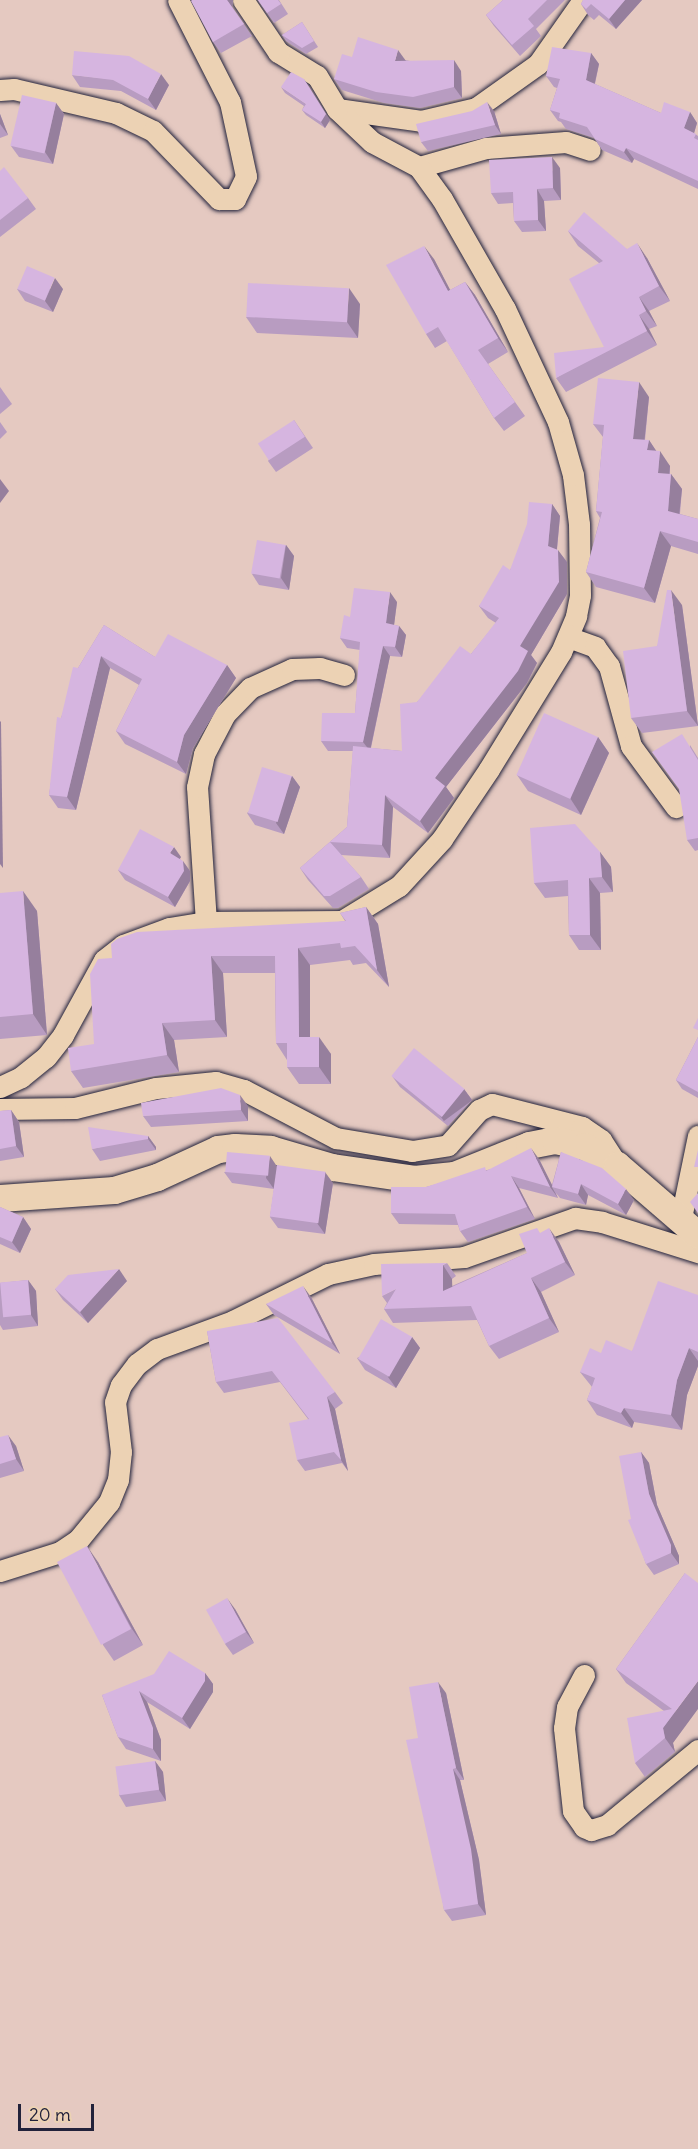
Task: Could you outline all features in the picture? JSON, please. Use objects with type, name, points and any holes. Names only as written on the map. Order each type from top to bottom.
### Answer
[{"type":"street","points":[[0,90],[14,88],[116,113],[153,131],[219,200],[235,199],[246,176],[232,111],[178,0]]},
{"type":"street","points":[[0,1088],[21,1077],[46,1057],[63,1035],[104,960],[123,945],[169,928],[206,922],[342,921],[399,886],[442,839],[568,637],[580,595],[579,524],[573,475],[558,422],[505,309],[442,199],[419,167],[372,142],[337,109],[317,76],[278,52],[243,0]]},
{"type":"street","points":[[337,109],[421,121],[477,108],[538,64],[582,0]]},
{"type":"street","points":[[419,167],[486,148],[566,142],[590,150]]},
{"type":"street","points":[[568,637],[595,647],[609,666],[631,746],[676,807]]},
{"type":"street","points":[[206,922],[196,787],[204,754],[225,714],[250,688],[292,669],[320,668],[344,675]]},
{"type":"street","points":[[0,1109],[75,1108],[156,1088],[216,1082],[244,1090],[336,1138],[412,1151],[448,1145],[479,1110],[492,1104],[582,1127],[601,1140],[617,1164]]},
{"type":"street","points":[[690,1227],[698,1136]]},
{"type":"street","points":[[0,1198],[114,1190],[157,1177],[218,1149],[235,1147],[270,1149],[332,1167],[414,1179],[470,1170],[542,1140],[584,1146],[617,1164],[690,1227]]},
{"type":"street","points":[[0,1571],[60,1552],[78,1540],[109,1502],[118,1480],[121,1452],[115,1402],[126,1378],[157,1349],[232,1321],[328,1274],[374,1264],[464,1257],[575,1218],[602,1222],[698,1252]]},
{"type":"street","points":[[584,1675],[567,1707],[564,1728],[573,1811],[584,1827],[591,1830],[607,1825],[698,1750]]},
{"type":"building","points":[[192,0],[227,0],[244,24],[213,42]]},
{"type":"building","points":[[258,0],[278,0],[281,4],[267,13]]},
{"type":"building","points":[[503,0],[547,0],[528,19],[534,26],[512,45],[486,15]]},
{"type":"building","points":[[583,0],[625,0],[609,19],[591,4],[586,9],[581,4]]},
{"type":"building","points":[[302,22],[314,41],[302,48],[282,35]]},
{"type":"building","points":[[358,37],[398,50],[395,61],[454,60],[454,87],[413,97],[376,92],[334,79],[342,54],[352,57]]},
{"type":"building","points":[[552,47],[591,53],[586,80],[661,113],[664,102],[690,112],[684,128],[696,134],[694,138],[698,140],[698,181],[626,148],[624,152],[595,139],[587,127],[559,118],[560,113],[550,110],[560,79],[546,76]]},
{"type":"building","points":[[74,51],[129,56],[161,74],[148,99],[113,80],[72,75]]},
{"type":"building","points":[[291,72],[304,79],[326,114],[321,122],[302,110],[306,104],[281,87]]},
{"type":"building","points":[[22,95],[56,103],[44,154],[10,146]]},
{"type":"building","points":[[487,102],[495,125],[421,142],[416,124],[472,111]]},
{"type":"building","points":[[552,157],[553,188],[537,189],[538,220],[514,221],[513,192],[491,193],[489,160]]},
{"type":"building","points":[[4,167],[28,198],[0,220],[0,171]]},
{"type":"building","points":[[584,212],[627,249],[637,243],[659,286],[639,297],[646,311],[639,315],[647,331],[556,378],[554,353],[604,347],[569,279],[603,261],[568,231]]},
{"type":"building","points":[[424,246],[448,291],[465,282],[498,338],[478,350],[515,402],[494,418],[438,327],[426,334],[386,265]]},
{"type":"building","points":[[27,266],[55,278],[45,301],[17,289]]},
{"type":"building","points":[[248,283],[349,288],[347,322],[246,317]]},
{"type":"building","points":[[598,378],[639,382],[633,439],[649,440],[647,450],[660,451],[658,473],[671,474],[668,511],[698,519],[698,542],[660,531],[644,588],[586,572],[602,512],[596,511],[604,425],[593,424]]},
{"type":"building","points":[[294,420],[305,437],[269,460],[258,443]]},
{"type":"building","points":[[529,502],[552,504],[548,546],[558,550],[559,582],[520,646],[528,651],[518,671],[435,778],[445,786],[420,821],[385,795],[382,845],[330,842],[361,877],[330,896],[324,896],[300,868],[347,827],[353,746],[402,751],[400,704],[417,702],[460,646],[471,654],[499,618],[479,606],[503,565],[510,570],[527,524]]},
{"type":"building","points":[[257,540],[286,545],[280,579],[251,573]]},
{"type":"building","points":[[354,588],[390,592],[386,623],[399,626],[395,647],[383,646],[363,742],[321,741],[322,713],[355,713],[360,642],[340,638],[344,615],[350,617]]},
{"type":"building","points":[[667,590],[671,590],[687,711],[631,718],[623,651],[657,646]]},
{"type":"building","points":[[104,625],[155,657],[168,634],[227,665],[184,735],[177,762],[116,731],[142,679],[101,656],[67,797],[49,795],[57,717],[61,718],[73,667],[78,668]]},
{"type":"building","points":[[544,713],[598,737],[570,799],[516,775]]},
{"type":"building","points":[[682,734],[698,760],[698,838],[687,840],[679,789],[652,752]]},
{"type":"building","points":[[262,767],[292,776],[278,822],[248,813]]},
{"type":"building","points":[[575,824],[600,852],[602,877],[589,878],[590,935],[569,935],[568,880],[534,883],[530,828]]},
{"type":"building","points":[[140,829],[174,847],[170,853],[183,861],[184,871],[168,897],[118,870]]},
{"type":"building","points":[[23,891],[33,1014],[0,1017],[0,893]]},
{"type":"building","points":[[366,907],[377,970],[355,946],[341,948],[340,943],[298,948],[299,1037],[319,1037],[319,1067],[287,1067],[287,1043],[276,1043],[275,956],[211,956],[215,1020],[162,1023],[167,1055],[71,1071],[68,1048],[94,1044],[90,974],[98,959],[112,958],[111,944],[117,939],[137,932],[346,921],[340,913]]},
{"type":"building","points":[[698,1018],[698,1030],[693,1028]]},
{"type":"building","points":[[698,1037],[698,1092],[676,1080]]},
{"type":"building","points":[[414,1048],[465,1089],[442,1117],[391,1076]]},
{"type":"building","points":[[221,1088],[240,1095],[241,1110],[143,1116],[141,1103]]},
{"type":"building","points":[[11,1110],[16,1146],[0,1149],[0,1111]]},
{"type":"building","points":[[88,1127],[148,1136],[148,1139],[92,1149]]},
{"type":"building","points":[[531,1148],[550,1187],[511,1176],[527,1207],[460,1231],[455,1214],[391,1213],[391,1187],[426,1187],[485,1167],[486,1171]]},
{"type":"building","points":[[698,1150],[698,1167],[694,1167]]},
{"type":"building","points":[[227,1152],[270,1156],[268,1176],[225,1172]]},
{"type":"building","points":[[561,1152],[602,1168],[626,1189],[618,1204],[581,1184],[578,1194],[552,1187]]},
{"type":"building","points":[[277,1165],[326,1172],[318,1223],[270,1216]]},
{"type":"building","points":[[698,1193],[698,1213],[690,1202]]},
{"type":"building","points":[[0,1207],[23,1217],[12,1242],[0,1237]]},
{"type":"building","points":[[537,1228],[540,1233],[549,1228],[565,1262],[531,1278],[549,1318],[489,1346],[471,1306],[384,1309],[396,1289],[382,1296],[381,1264],[447,1263],[443,1265],[443,1291],[527,1253],[519,1234]]},
{"type":"building","points":[[119,1269],[80,1312],[55,1289],[68,1275]]},
{"type":"building","points":[[28,1280],[31,1315],[3,1317],[0,1282]]},
{"type":"building","points":[[658,1281],[698,1295],[698,1352],[689,1348],[677,1380],[671,1415],[624,1408],[621,1413],[587,1400],[595,1378],[580,1372],[590,1348],[601,1353],[606,1340],[632,1351]]},
{"type":"building","points":[[303,1286],[332,1343],[266,1304]]},
{"type":"building","points":[[278,1318],[335,1392],[327,1397],[341,1460],[334,1452],[297,1460],[289,1423],[309,1419],[272,1371],[216,1382],[207,1331]]},
{"type":"building","points":[[381,1319],[412,1337],[389,1377],[358,1359]]},
{"type":"building","points":[[8,1435],[16,1459],[0,1464],[0,1437]]},
{"type":"building","points":[[641,1452],[649,1494],[671,1545],[671,1553],[646,1564],[628,1520],[631,1519],[619,1456]]},
{"type":"building","points":[[87,1546],[131,1629],[101,1645],[57,1562]]},
{"type":"building","points":[[685,1573],[698,1583],[698,1681],[663,1728],[665,1738],[635,1763],[627,1718],[672,1709],[616,1669]]},
{"type":"building","points":[[227,1598],[246,1632],[225,1644],[206,1610]]},
{"type":"building","points":[[169,1651],[205,1673],[205,1681],[182,1718],[139,1691],[153,1728],[153,1749],[118,1737],[102,1695],[154,1674]]},
{"type":"building","points":[[438,1682],[456,1768],[453,1769],[471,1849],[478,1904],[444,1910],[406,1740],[418,1738],[409,1687]]},
{"type":"building","points":[[155,1761],[159,1790],[119,1795],[115,1767]]}]
